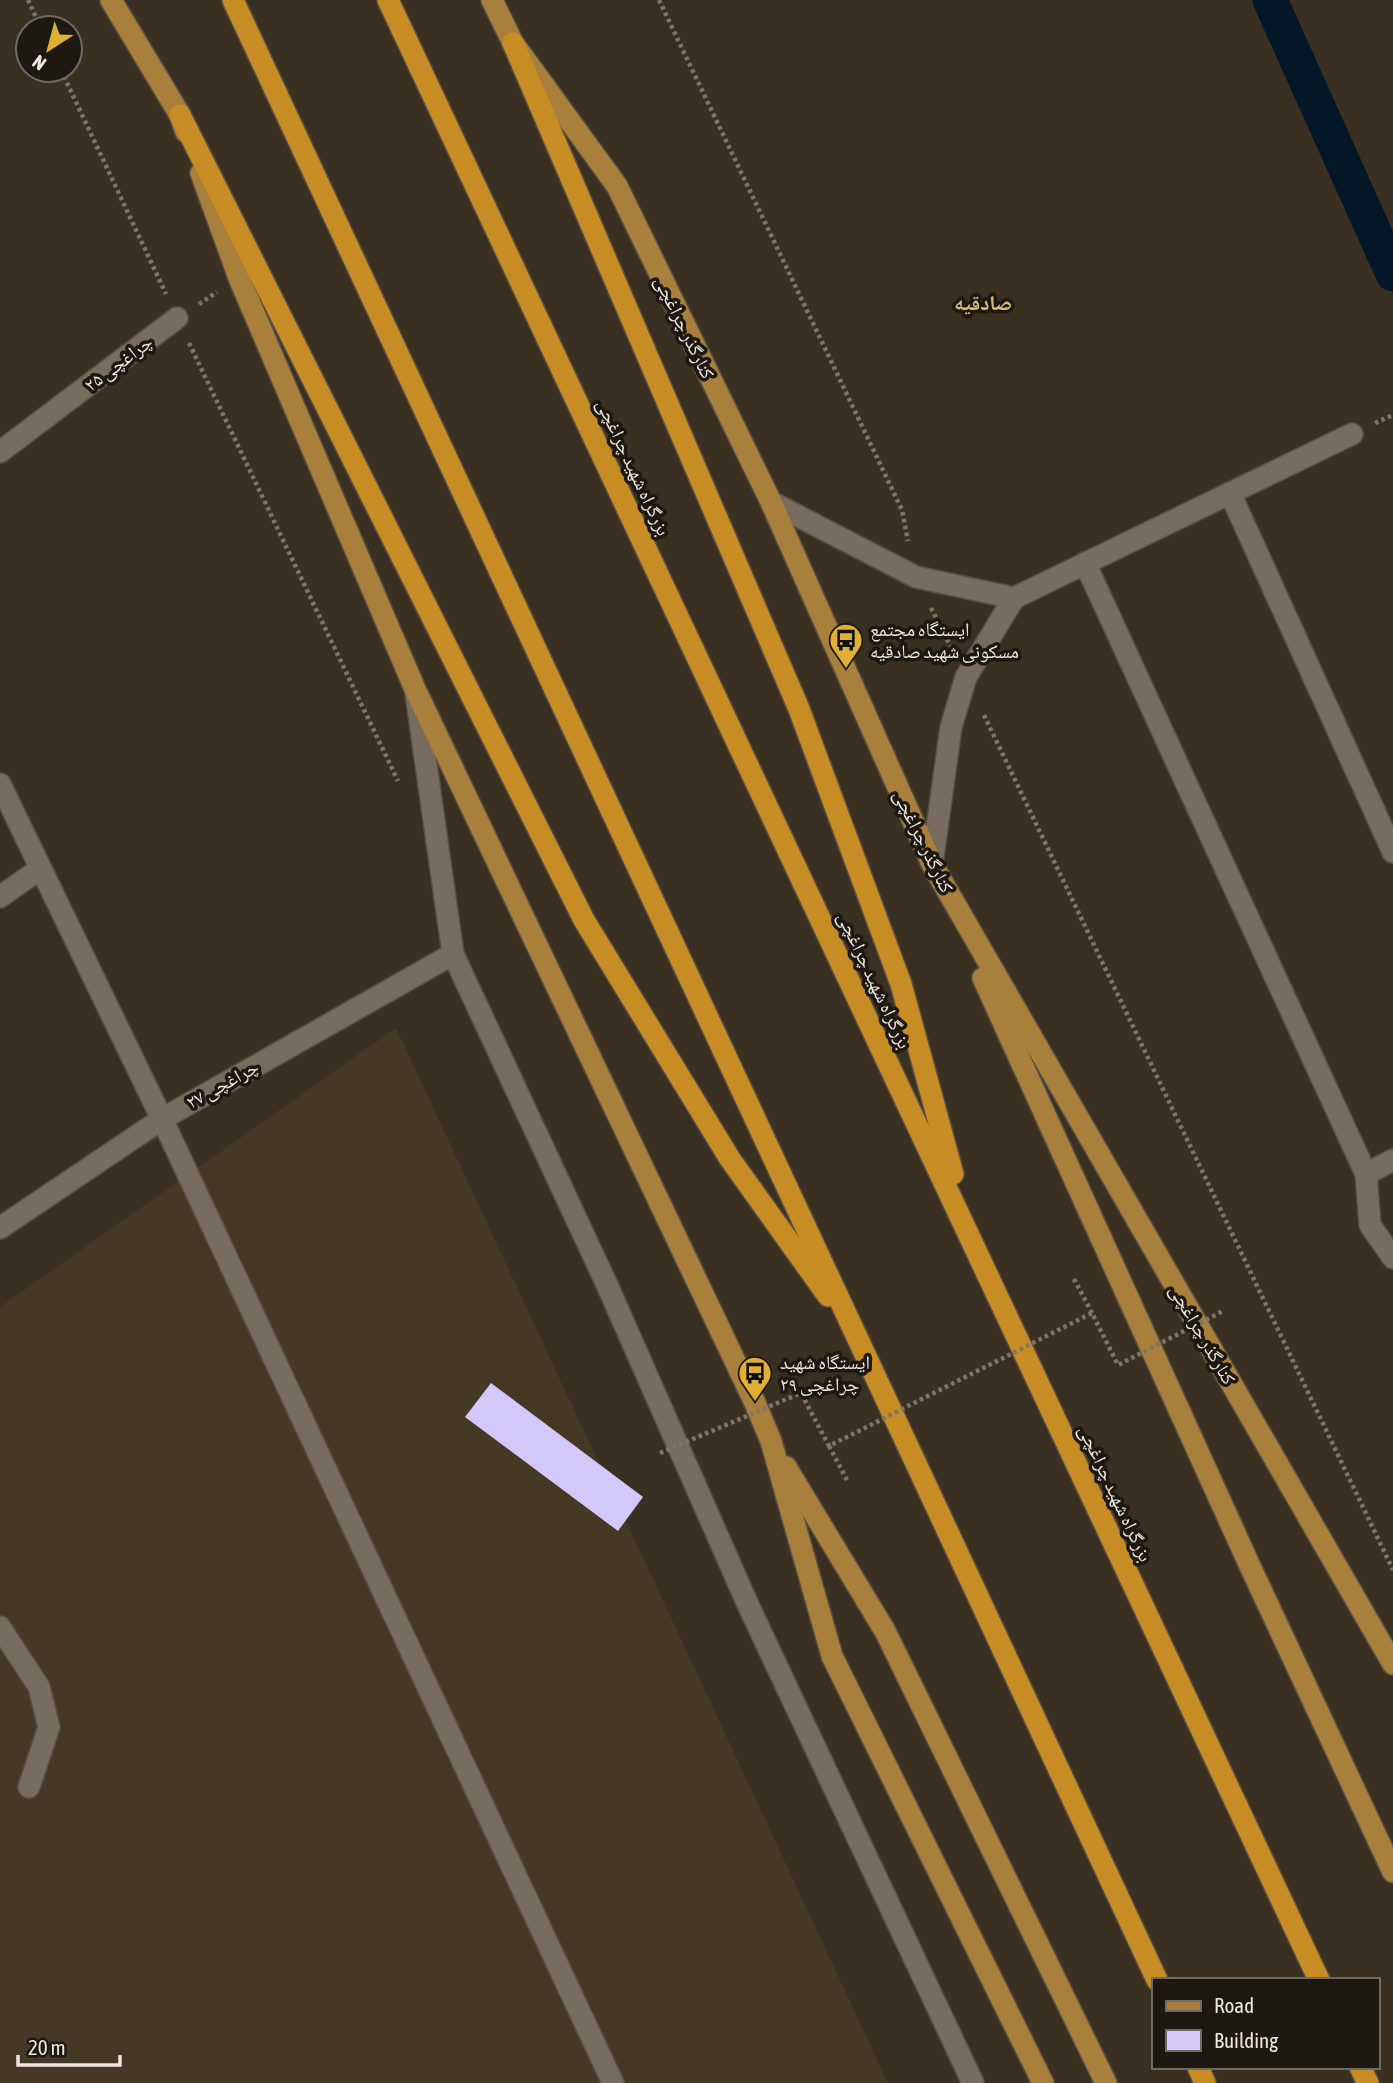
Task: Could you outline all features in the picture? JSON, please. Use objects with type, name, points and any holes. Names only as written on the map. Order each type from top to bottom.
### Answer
[{"type":"highway","points":[[233,0],[623,842],[862,1343],[1156,1978]]},
{"type":"highway","name":"بزرگراه شهید چراغچی","points":[[388,0],[1318,1978]]},
{"type":"highway","points":[[513,43],[799,709],[901,984],[968,1230]]},
{"type":"highway","points":[[180,115],[584,920],[730,1159],[862,1343]]},
{"type":"main road","points":[[111,0],[180,115]]},
{"type":"main road","points":[[127,0],[180,115],[239,278],[415,689],[771,1441],[885,1631],[1106,2083]]},
{"type":"main road","name":"کنارگذر چراغچی","points":[[492,0],[513,43],[617,186],[771,502],[932,864],[1393,1664]]},
{"type":"main road","points":[[932,864],[1249,1564],[1393,1872]]},
{"type":"main road","points":[[771,1441],[832,1656],[1043,2083]]},
{"type":"street","name":"چراغچی ۲۵","points":[[0,452],[177,318]]},
{"type":"street","points":[[932,864],[951,727],[966,677],[1014,598],[1352,434]]},
{"type":"street","points":[[1230,493],[1393,852]]},
{"type":"street","points":[[771,502],[916,577],[1014,598]]},
{"type":"street","points":[[1085,563],[1366,1174],[1370,1226],[1393,1258]]},
{"type":"street","points":[[415,689],[453,954],[608,1287],[755,1620],[973,2083]]},
{"type":"street","points":[[0,784],[162,1119],[612,2083]]},
{"type":"street","points":[[0,897],[40,869]]},
{"type":"street","name":"چراغچی ۲۷","points":[[0,1228],[162,1119],[453,954]]},
{"type":"street","points":[[1366,1174],[1393,1160]]},
{"type":"street","points":[[0,1627],[39,1687],[49,1727],[29,1787]]},
{"type":"path","points":[[659,0],[902,510],[916,577],[1393,1570]]},
{"type":"path","points":[[68,84],[404,793]]},
{"type":"path","points":[[177,318],[239,278]]},
{"type":"path","points":[[1074,1279],[1118,1365],[1223,1311]]},
{"type":"path","points":[[829,1446],[1092,1312]]},
{"type":"path","points":[[660,1453],[801,1393],[846,1480]]},
{"type":"shaded area","points":[[396,1028],[888,2083],[0,2083],[0,1307]]},
{"type":"building","points":[[491,1383],[643,1497],[618,1531],[465,1417]]},
{"type":"waterway","points":[[1270,0],[1393,274]]},
{"type":"place","name":"ایستگاه مجتمع مسکونی شهید صادقیه","points":[[846,670]]},
{"type":"place","name":"ایستگاه شهید چراغچی ۲۹","points":[[755,1403]]},
{"type":"district","name":"صادقیه","points":[[983,302]]}]
